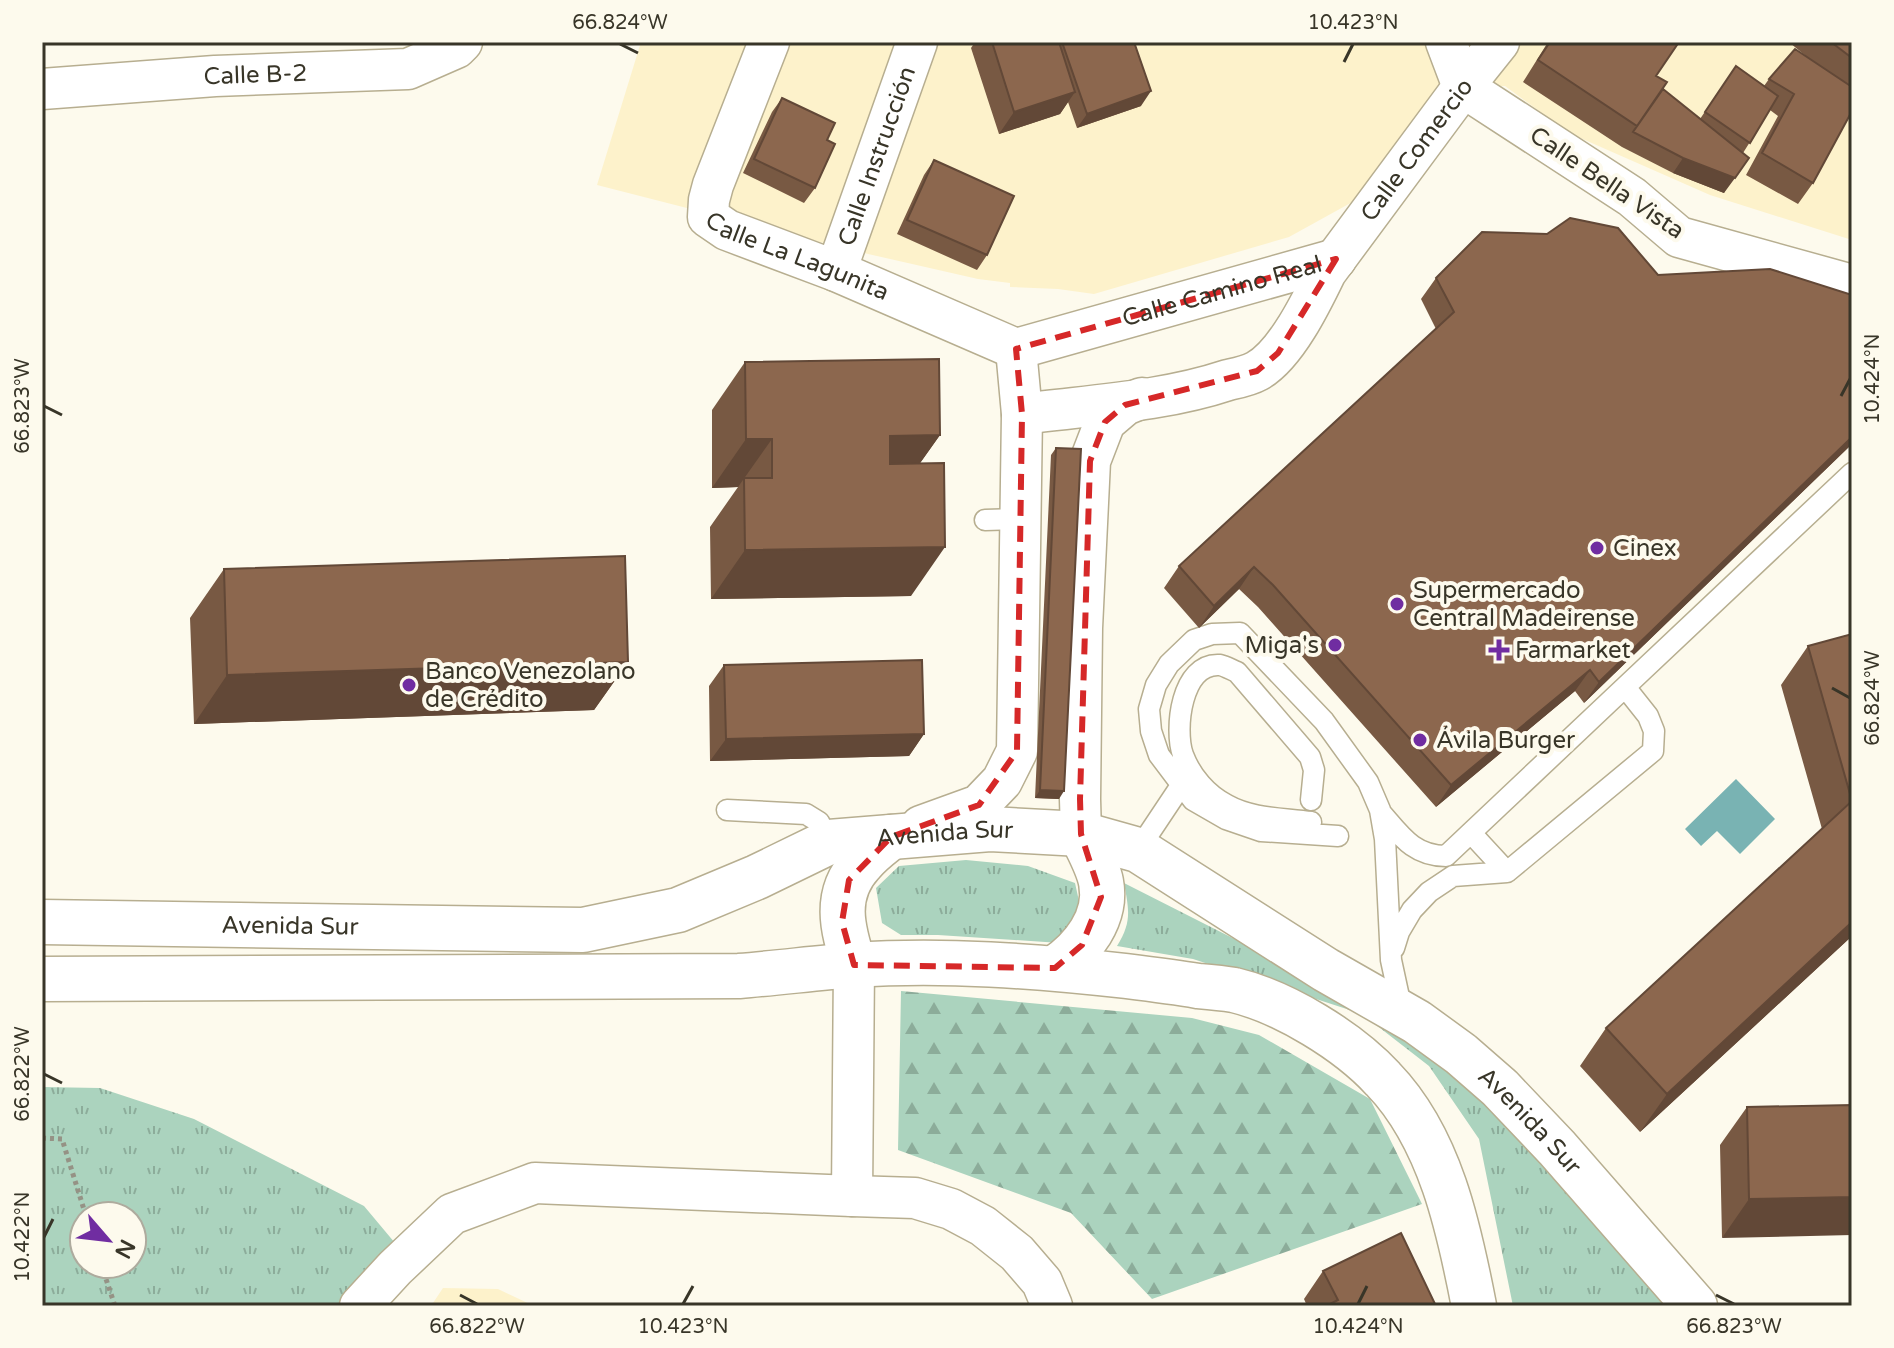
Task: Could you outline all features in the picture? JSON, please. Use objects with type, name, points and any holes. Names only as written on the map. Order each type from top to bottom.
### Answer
[{"type":"street","name":"Calle B-2","points":[[42,89],[215,76],[408,69],[456,48],[462,42]]},
{"type":"street","name":"Calle La Lagunita","points":[[769,42],[713,185],[708,217],[727,230],[836,271],[1016,349]]},
{"type":"street","points":[[1446,42],[1463,87]]},
{"type":"street","name":"Calle Comercio","points":[[1336,259],[1499,42]]},
{"type":"street","name":"Calle Instrucción","points":[[836,271],[923,44]]},
{"type":"street","name":"Calle Bella Vista","points":[[1463,87],[1632,197],[1679,237],[1852,285]]},
{"type":"street","name":"Calle Camino Real","points":[[1016,349],[1336,259]]},
{"type":"street","name":"Calle Camino Real","points":[[1022,414],[1143,398],[1216,384],[1257,371],[1278,353],[1336,259]]},
{"type":"street","points":[[852,1196],[854,965],[842,922],[843,900],[849,880],[862,862],[891,837],[979,805],[1002,781],[1017,751],[1003,519],[1022,414],[1016,349]]},
{"type":"street","name":"Calle Camino Real","points":[[1081,834],[1082,643],[1090,461],[1105,422],[1125,405],[1143,398]]},
{"type":"street","name":"Avenida Sur","points":[[42,922],[583,930],[678,910],[829,842],[990,829],[1081,834],[1138,850],[1326,970],[1417,1022],[1461,1054],[1500,1088],[1567,1160],[1695,1306]]},
{"type":"street","points":[[1055,968],[1082,945],[1099,913],[1101,881],[1081,834]]},
{"type":"street","points":[[42,979],[739,976],[854,965],[929,963],[1055,968],[1235,990],[1284,1009],[1324,1031],[1384,1079],[1409,1111],[1439,1166],[1474,1306]]},
{"type":"street","points":[[360,1306],[452,1214],[535,1183],[915,1198],[951,1209],[983,1226],[1017,1253],[1042,1282],[1052,1306]]},
{"type":"lane","points":[[1380,810],[1407,842],[1432,856],[1446,856],[1852,473]]},
{"type":"lane","points":[[1311,800],[1314,770],[1310,757],[1237,672],[1220,665],[1205,668],[1195,676],[1182,702],[1179,738],[1191,772],[1205,789],[1225,804],[1248,815],[1334,830],[1261,831],[1226,819],[1193,800],[1159,755],[1151,731],[1149,709],[1156,685],[1169,664],[1194,640],[1212,634],[1240,633],[1324,721],[1368,782],[1380,810],[1385,839],[1391,960],[1399,997],[1417,1022]]},
{"type":"lane","points":[[1391,960],[1399,932],[1412,910],[1429,892],[1453,876],[1507,872],[1653,751],[1654,731],[1648,716],[1625,687]]},
{"type":"lane","points":[[1310,757],[1347,753]]},
{"type":"lane","points":[[1138,850],[1182,784]]},
{"type":"lane","points":[[727,810],[806,814],[819,822],[829,842]]},
{"type":"lane","points":[[1471,833],[1507,872]]},
{"type":"path","points":[[42,1138],[62,1139],[81,1200]]},
{"type":"path","points":[[106,1280],[115,1306]]},
{"type":"highlighted area","points":[[1336,259],[1278,353],[1257,371],[1125,405],[1105,422],[1090,461],[1080,799],[1081,834],[1101,897],[1082,945],[1055,968],[854,965],[842,922],[849,880],[891,837],[979,805],[1017,751],[1022,414],[1016,349]]},
{"type":"shaded area","points":[[641,42],[1852,42],[1852,240],[1710,195],[1569,133],[1505,86],[1439,89],[1356,200],[1289,237],[1094,294],[1010,287],[1010,283],[978,279],[855,251],[597,185]]},
{"type":"shaded area","points":[[443,1288],[498,1289],[534,1306],[431,1306]]},
{"type":"green space","points":[[966,860],[1028,866],[1075,883],[1081,910],[1060,943],[901,935],[882,923],[876,888],[899,866]]},
{"type":"green space","points":[[1124,883],[1359,1002],[1513,1115],[1682,1306],[1513,1306],[1479,1139],[1429,1066],[1362,1014],[1193,959],[1117,946],[1128,916]]},
{"type":"green space","points":[[901,991],[1192,1018],[1259,1035],[1370,1099],[1422,1204],[1152,1299],[1071,1213],[898,1150]]},
{"type":"green space","points":[[42,1087],[100,1088],[194,1119],[364,1206],[395,1243],[340,1306],[42,1306]]},
{"type":"water","points":[[1736,779],[1775,819],[1740,854],[1717,831],[1701,846],[1685,829]]},
{"type":"building","points":[[992,42],[1059,42],[1075,92],[1014,112]]},
{"type":"building","points":[[1062,42],[1134,42],[1151,91],[1087,114]]},
{"type":"building","points":[[1550,42],[1679,42],[1656,76],[1667,82],[1637,126],[1538,60]]},
{"type":"building","points":[[1831,42],[1852,42],[1852,58]]},
{"type":"building","points":[[1795,49],[1852,87],[1852,111],[1813,183],[1762,153],[1794,94],[1769,79]]},
{"type":"building","points":[[1736,66],[1778,96],[1750,143],[1705,112]]},
{"type":"building","points":[[1663,89],[1749,158],[1735,178],[1683,158],[1633,132]]},
{"type":"building","points":[[782,98],[835,123],[827,140],[835,144],[815,188],[754,159]]},
{"type":"building","points":[[934,160],[1014,196],[987,255],[907,220]]},
{"type":"building","points":[[1570,218],[1618,228],[1658,275],[1770,269],[1852,295],[1852,437],[1599,682],[1590,670],[1451,785],[1254,567],[1214,606],[1179,566],[1454,312],[1436,278],[1482,232],[1547,234]]},
{"type":"building","points":[[939,359],[940,435],[890,436],[890,464],[944,463],[945,547],[745,550],[744,478],[772,478],[772,439],[746,439],[745,362]]},
{"type":"building","points":[[1056,448],[1081,449],[1064,791],[1040,790]]},
{"type":"building","points":[[625,556],[628,662],[227,675],[224,569]]},
{"type":"building","points":[[1852,634],[1852,801],[1808,646]]},
{"type":"building","points":[[922,660],[924,734],[726,739],[724,665]]},
{"type":"building","points":[[1852,801],[1852,922],[1667,1094],[1606,1028]]},
{"type":"building","points":[[1852,1105],[1852,1197],[1749,1199],[1747,1107]]},
{"type":"building","points":[[1401,1233],[1436,1306],[1326,1306],[1338,1300],[1323,1271]]},
{"type":"place","name":"Cinex","points":[[1597,548]]},
{"type":"place","name":"Supermercado Central Madeirense","points":[[1397,604]]},
{"type":"place","name":"Miga's","points":[[1335,645]]},
{"type":"place","name":"Farmarket","points":[[1499,650]]},
{"type":"place","name":"Banco Venezolano de Crédito","points":[[409,685]]},
{"type":"place","name":"Ávila Burger","points":[[1420,740]]}]
